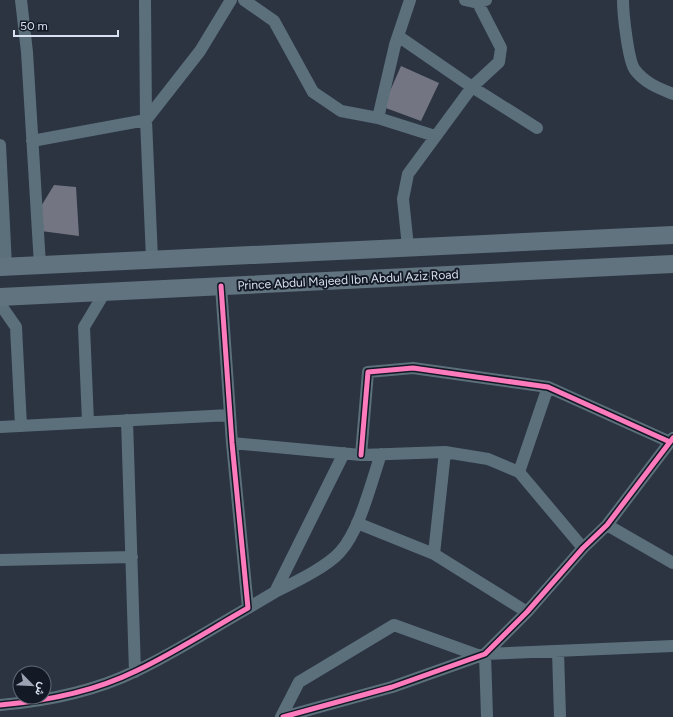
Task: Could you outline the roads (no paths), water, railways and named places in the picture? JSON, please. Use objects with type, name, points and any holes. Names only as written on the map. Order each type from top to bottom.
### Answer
[{"type":"main road","points":[[3,267],[673,235]]},
{"type":"main road","name":"Prince Abdul Majeed Ibn Abdul Aziz Road","points":[[0,297],[666,264]]},
{"type":"street","points":[[21,0],[27,52],[40,265]]},
{"type":"street","points":[[145,0],[146,120],[152,259]]},
{"type":"street","points":[[32,141],[146,120],[200,51],[231,0]]},
{"type":"street","points":[[244,0],[274,21],[313,92],[341,110],[378,118],[435,136]]},
{"type":"street","points":[[378,118],[398,36],[410,0]]},
{"type":"street","points":[[408,248],[403,199],[408,174],[472,87],[499,62],[501,48],[482,2],[465,0]]},
{"type":"street","points":[[623,0],[624,21],[634,69],[651,86],[673,94]]},
{"type":"street","points":[[398,36],[472,87],[537,128]]},
{"type":"street","points":[[0,145],[3,267]]},
{"type":"street","points":[[666,264],[673,275]]},
{"type":"street","points":[[221,286],[232,443],[248,608]]},
{"type":"street","points":[[88,422],[84,326],[105,292]]},
{"type":"street","points":[[0,304],[16,327],[21,426]]},
{"type":"street","points":[[361,455],[368,372],[414,368],[548,387],[671,440],[607,525],[583,548],[527,612],[483,655],[487,717]]},
{"type":"street","points":[[519,472],[548,387]]},
{"type":"street","points":[[0,427],[230,415]]},
{"type":"street","points":[[128,420],[136,672]]},
{"type":"street","points":[[232,443],[361,455],[445,452],[488,459],[519,472],[583,548]]},
{"type":"street","points":[[434,554],[445,452]]},
{"type":"street","points":[[275,592],[344,453]]},
{"type":"street","points":[[0,705],[38,702],[85,691],[136,672],[275,592],[312,573],[340,552],[357,523],[381,454]]},
{"type":"street","points":[[357,523],[434,554],[527,612]]},
{"type":"street","points":[[607,525],[673,563]]},
{"type":"street","points":[[0,560],[132,557]]},
{"type":"street","points":[[282,717],[298,682],[394,625],[483,655]]},
{"type":"street","points":[[282,717],[392,687],[483,655],[673,646]]},
{"type":"street","points":[[558,651],[560,717]]}]
